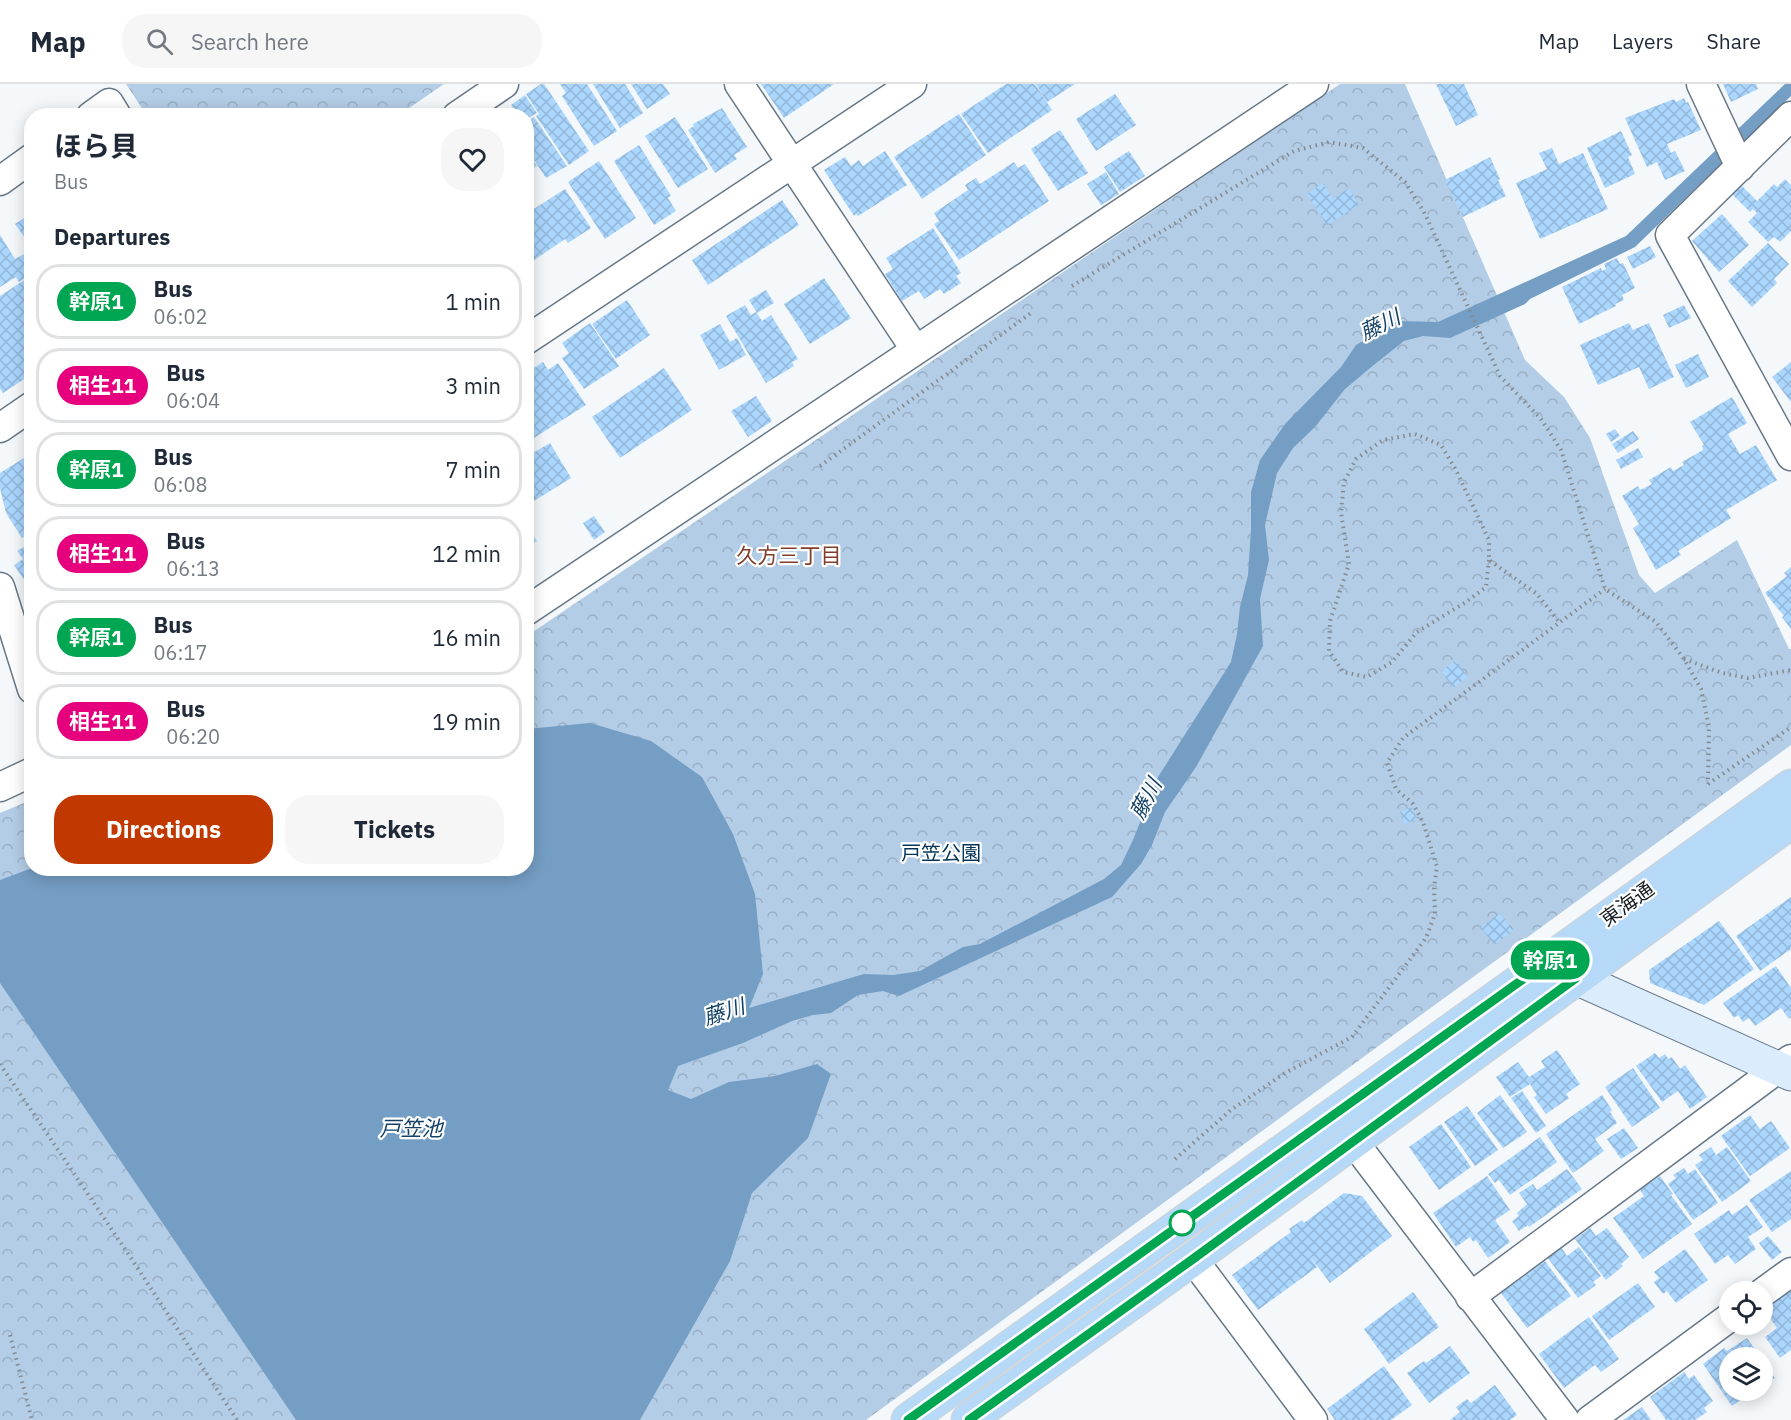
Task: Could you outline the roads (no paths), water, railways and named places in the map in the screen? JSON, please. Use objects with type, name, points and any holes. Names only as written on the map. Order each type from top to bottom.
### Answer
[{"type":"main road","name":"東海通","points":[[969,1420],[1353,1141],[1791,786]]},
{"type":"main road","name":"東海通","points":[[908,1420],[1567,966],[1791,822]]},
{"type":"street","points":[[469,108],[504,84]]},
{"type":"street","points":[[739,84],[915,349]]},
{"type":"street","points":[[534,335],[912,84]]},
{"type":"street","points":[[534,606],[1314,84]]},
{"type":"street","points":[[1701,84],[1733,153]]},
{"type":"street","points":[[1791,116],[1733,153],[1670,235],[1791,456]]},
{"type":"street","points":[[0,181],[24,164]]},
{"type":"street","points":[[0,428],[24,412]]},
{"type":"street","points":[[0,587],[24,659]]},
{"type":"street","points":[[0,787],[24,776]]},
{"type":"street","points":[[1470,1297],[1787,1068],[1567,966]]},
{"type":"street","points":[[1353,1141],[1565,1420]]},
{"type":"street","points":[[1193,1259],[1313,1420]]},
{"type":"street","points":[[1773,1285],[1791,1272]]},
{"type":"street","points":[[1590,1420],[1719,1325]]},
{"type":"water","name":"戸笠池","points":[[1785,84],[1791,84],[1791,96],[1635,247],[1530,299],[1525,304],[1450,338],[1423,336],[1404,341],[1345,389],[1315,427],[1293,448],[1277,473],[1265,525],[1269,560],[1260,599],[1263,646],[1196,767],[1165,812],[1152,845],[1141,864],[1112,897],[899,996],[883,991],[858,995],[831,1013],[792,1021],[743,1043],[678,1066],[668,1090],[691,1099],[729,1082],[775,1076],[817,1064],[831,1074],[808,1138],[752,1193],[730,1261],[640,1420],[296,1420],[0,983],[0,880],[24,871],[24,876],[534,876],[534,728],[590,723],[651,741],[702,777],[733,834],[755,894],[763,974],[749,1008],[864,974],[893,975],[920,971],[963,947],[980,944],[1104,879],[1121,865],[1158,777],[1231,662],[1248,575],[1251,492],[1260,460],[1285,424],[1341,367],[1356,345],[1398,321],[1438,322],[1626,236]]},
{"type":"district","name":"久方三丁目","points":[[789,556]]},
{"type":"water label","name":"藤川","points":[[1380,325]]},
{"type":"water label","name":"藤川","points":[[1146,799]]},
{"type":"water label","name":"藤川","points":[[724,1012]]},
{"type":"park label","name":"戸笠公園","points":[[941,853]]}]
